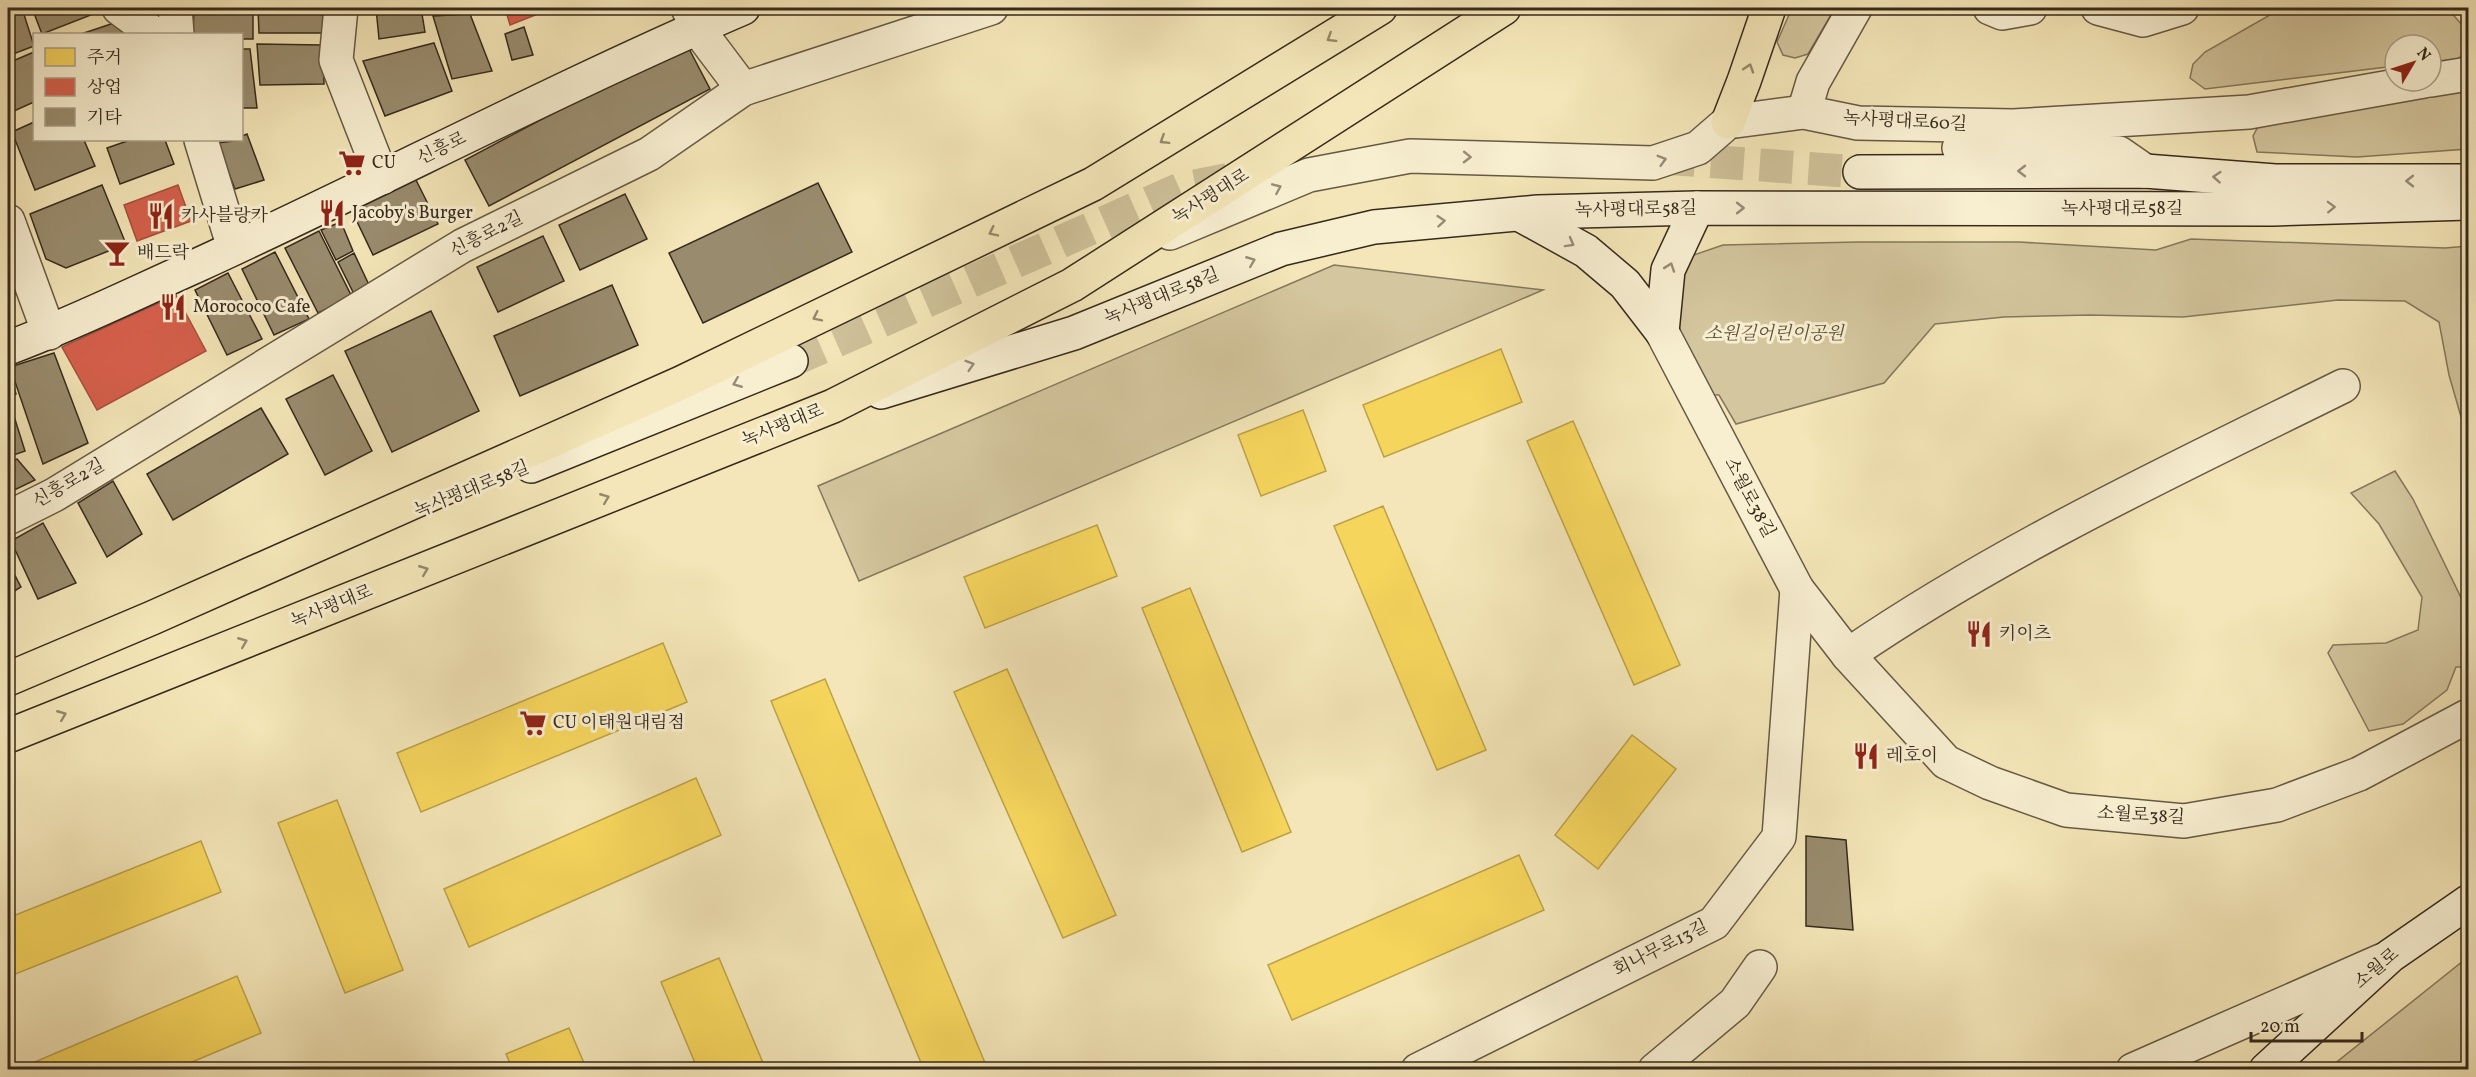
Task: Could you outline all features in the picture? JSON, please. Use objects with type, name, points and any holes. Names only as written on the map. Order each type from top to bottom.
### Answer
[{"type":"main road","points":[[8,678],[152,618],[681,383],[1093,184],[1380,8]]},
{"type":"main road","name":"녹사평대로","points":[[8,736],[833,406],[1072,285],[1504,8]]},
{"type":"main road","points":[[1728,122],[1769,8]]},
{"type":"street","points":[[119,8],[153,33]]},
{"type":"street","points":[[175,8],[177,33]]},
{"type":"street","points":[[341,8],[336,60],[382,178]]},
{"type":"street","name":"신흥로","points":[[8,348],[49,333],[382,178],[692,17],[743,8]]},
{"type":"street","name":"신흥로2길","points":[[8,518],[54,495],[462,246],[649,154],[742,89],[991,8]]},
{"type":"street","points":[[1855,8],[1813,82],[1804,112],[1852,144],[2119,153],[2145,171]]},
{"type":"street","points":[[1990,8],[2002,13],[2030,8]]},
{"type":"street","points":[[2098,8],[2143,20],[2182,8]]},
{"type":"street","points":[[692,17],[742,89]]},
{"type":"street","points":[[2443,78],[2469,74]]},
{"type":"street","name":"녹사평대로60길","points":[[1728,122],[1804,112],[1858,123],[2013,126],[2249,112],[2383,88]]},
{"type":"street","points":[[1126,251],[1309,175],[1410,156],[1653,163],[1698,148],[1728,122]]},
{"type":"street","points":[[201,141],[234,248]]},
{"type":"street","name":"녹사평대로58길","points":[[1860,172],[2145,171],[2276,181],[2469,181]]},
{"type":"street","name":"녹사평대로58길","points":[[833,406],[1074,333],[1281,249],[1374,227],[1519,214],[1697,208],[2273,209],[2469,203]]},
{"type":"street","points":[[1662,332],[1668,270],[1697,208]]},
{"type":"street","name":"소월로38길","points":[[1519,214],[1586,251],[1625,284],[1662,332],[1797,589],[1848,656],[1946,762],[1990,783],[2066,810],[2184,821],[2277,805],[2359,774],[2469,716]]},
{"type":"street","points":[[8,221],[49,333]]},
{"type":"street","name":"녹사평대로58길","points":[[152,618],[791,361]]},
{"type":"street","points":[[1848,656],[1917,608],[2023,549],[2112,501],[2343,386]]},
{"type":"street","name":"회나무로13길","points":[[1419,1070],[1714,923],[1779,837],[1797,589]]},
{"type":"street","name":"소월로","points":[[2266,1070],[2390,957],[2469,902]]},
{"type":"street","points":[[2133,1070],[2390,957]]},
{"type":"street","points":[[1654,1070],[1735,1002],[1760,967]]},
{"type":"green space","points":[[1792,8],[1835,8],[1808,54],[1795,58],[1783,55],[1777,42]]},
{"type":"green space","points":[[2282,8],[2345,8],[2348,15],[2386,8],[2447,8],[2464,27],[2468,49],[2458,59],[2443,61],[2443,33],[2383,33],[2383,67],[2205,89],[2190,78],[2193,64],[2205,52]]},
{"type":"green space","points":[[2468,89],[2468,149],[2357,157],[2257,152],[2253,136],[2260,123]]},
{"type":"green space","name":"소원길어린이공원","points":[[2191,239],[2445,248],[2468,246],[2468,441],[2449,375],[2439,322],[2405,301],[2338,300],[2183,317],[2090,315],[2004,317],[1935,324],[1884,383],[1736,424],[1719,395],[1707,395],[1676,330],[1670,287],[1688,257],[1723,245],[2019,242],[2156,250]]},
{"type":"green space","points":[[1334,265],[1543,290],[859,581],[818,486]]},
{"type":"green space","points":[[2395,471],[2413,499],[2468,612],[2468,667],[2456,667],[2447,690],[2403,724],[2369,731],[2328,653],[2333,645],[2386,643],[2418,630],[2422,597],[2379,524],[2351,493]]},
{"type":"green space","points":[[2468,957],[2468,1069],[2328,1069]]},
{"type":"building: 주거","points":[[1501,349],[1522,402],[1384,457],[1363,405]]},
{"type":"building: 주거","points":[[1303,410],[1326,471],[1261,496],[1238,435]]},
{"type":"building: 주거","points":[[1573,421],[1680,665],[1634,685],[1527,441]]},
{"type":"building: 주거","points":[[1383,506],[1486,750],[1437,770],[1334,526]]},
{"type":"building: 주거","points":[[1097,525],[1117,576],[985,628],[964,577]]},
{"type":"building: 주거","points":[[1190,588],[1291,832],[1242,852],[1142,608]]},
{"type":"building: 주거","points":[[663,643],[687,702],[421,812],[397,753]]},
{"type":"building: 주거","points":[[1007,669],[1116,915],[1063,938],[954,692]]},
{"type":"building: 주거","points":[[825,679],[988,1070],[924,1070],[771,701]]},
{"type":"building: 주거","points":[[1632,735],[1676,769],[1598,869],[1555,835]]},
{"type":"building: 주거","points":[[696,778],[721,835],[469,947],[444,889]]},
{"type":"building: 주거","points":[[337,800],[403,970],[345,993],[278,823]]},
{"type":"building: 주거","points":[[201,841],[221,892],[8,977],[8,918]]},
{"type":"building: 주거","points":[[1519,855],[1544,910],[1292,1020],[1268,965]]},
{"type":"building: 주거","points":[[719,958],[766,1070],[698,1070],[661,982]]},
{"type":"building: 주거","points":[[237,976],[261,1033],[173,1070],[16,1070]]},
{"type":"building: 주거","points":[[569,1028],[587,1070],[513,1070],[506,1054]]},
{"type":"building: 상업","points":[[505,8],[553,8],[510,25]]},
{"type":"building: 상업","points":[[178,185],[191,221],[137,241],[124,205]]},
{"type":"building: 상업","points":[[176,295],[206,351],[97,410],[62,347]]},
{"type":"building: 기타","points":[[8,8],[22,8],[33,46],[8,56]]},
{"type":"building: 기타","points":[[32,8],[98,8],[101,11],[45,33],[42,33]]},
{"type":"building: 기타","points":[[194,8],[253,8],[253,39],[243,39],[243,33],[193,33]]},
{"type":"building: 기타","points":[[258,8],[322,8],[324,33],[259,33]]},
{"type":"building: 기타","points":[[376,8],[421,8],[425,32],[379,39]]},
{"type":"building: 기타","points":[[470,14],[492,71],[452,79],[433,16]]},
{"type":"building: 기타","points":[[123,20],[128,33],[84,33]]},
{"type":"building: 기타","points":[[524,27],[533,55],[512,60],[505,34]]},
{"type":"building: 기타","points":[[434,43],[452,91],[385,116],[363,61]]},
{"type":"building: 기타","points":[[686,43],[710,89],[489,206],[465,160]]},
{"type":"building: 기타","points":[[257,44],[323,45],[324,84],[260,85]]},
{"type":"building: 기타","points":[[243,49],[250,49],[257,108],[243,108]]},
{"type":"building: 기타","points":[[33,52],[33,102],[14,111],[8,94],[8,63]]},
{"type":"building: 기타","points":[[33,122],[33,141],[84,141],[95,166],[35,190],[12,132]]},
{"type":"building: 기타","points":[[247,134],[264,180],[235,189],[217,143],[243,141],[243,136]]},
{"type":"building: 기타","points":[[127,141],[165,141],[174,164],[120,184],[107,148]]},
{"type":"building: 기타","points":[[415,178],[438,224],[373,255],[351,209]]},
{"type":"building: 기타","points":[[818,183],[852,252],[703,323],[669,253]]},
{"type":"building: 기타","points":[[102,185],[126,244],[66,268],[46,259],[30,214]]},
{"type":"building: 기타","points":[[625,194],[647,239],[580,270],[559,225]]},
{"type":"building: 기타","points":[[341,222],[353,251],[336,260],[321,230]]},
{"type":"building: 기타","points":[[319,231],[352,297],[318,313],[285,248]]},
{"type":"building: 기타","points":[[543,236],[564,281],[498,312],[477,267]]},
{"type":"building: 기타","points":[[8,246],[23,291],[8,296]]},
{"type":"building: 기타","points":[[275,252],[309,319],[274,335],[242,269]]},
{"type":"building: 기타","points":[[354,253],[370,287],[354,294],[338,262]]},
{"type":"building: 기타","points":[[228,273],[262,339],[227,355],[195,290]]},
{"type":"building: 기타","points":[[612,285],[638,345],[520,396],[494,336]]},
{"type":"building: 기타","points":[[431,311],[479,411],[392,452],[345,351]]},
{"type":"building: 기타","points":[[54,353],[88,443],[43,464],[10,367]]},
{"type":"building: 기타","points":[[8,366],[16,394],[8,397]]},
{"type":"building: 기타","points":[[333,375],[372,451],[325,475],[286,399]]},
{"type":"building: 기타","points":[[261,408],[288,454],[173,520],[147,474]]},
{"type":"building: 기타","points":[[13,413],[25,451],[8,457],[8,415]]},
{"type":"building: 기타","points":[[17,459],[35,480],[8,493],[8,465]]},
{"type":"building: 기타","points":[[113,481],[142,534],[107,557],[78,503]]},
{"type":"building: 기타","points":[[43,523],[76,583],[38,599],[11,541]]},
{"type":"building: 기타","points":[[8,562],[21,587],[8,595]]},
{"type":"building: 기타","points":[[1806,836],[1846,840],[1853,930],[1806,926]]},
{"type":"building: 기타","points":[[1566,1063],[1571,1070],[1551,1070]]},
{"type":"tunnel","points":[[1662,158],[1860,172]]},
{"type":"tunnel","points":[[791,361],[1180,189],[1240,177]]},
{"type":"place","name":"CU","points":[[352,163]]},
{"type":"place","name":"Jacoby's Burger","points":[[332,213]]},
{"type":"place","name":"카사블랑카","points":[[161,216]]},
{"type":"place","name":"배드락","points":[[117,253]]},
{"type":"place","name":"Morococo Cafe","points":[[173,307]]},
{"type":"place","name":"키이츠","points":[[1979,634]]},
{"type":"place","name":"CU 이태원대림점","points":[[533,723]]},
{"type":"place","name":"레호이","points":[[1866,756]]}]
